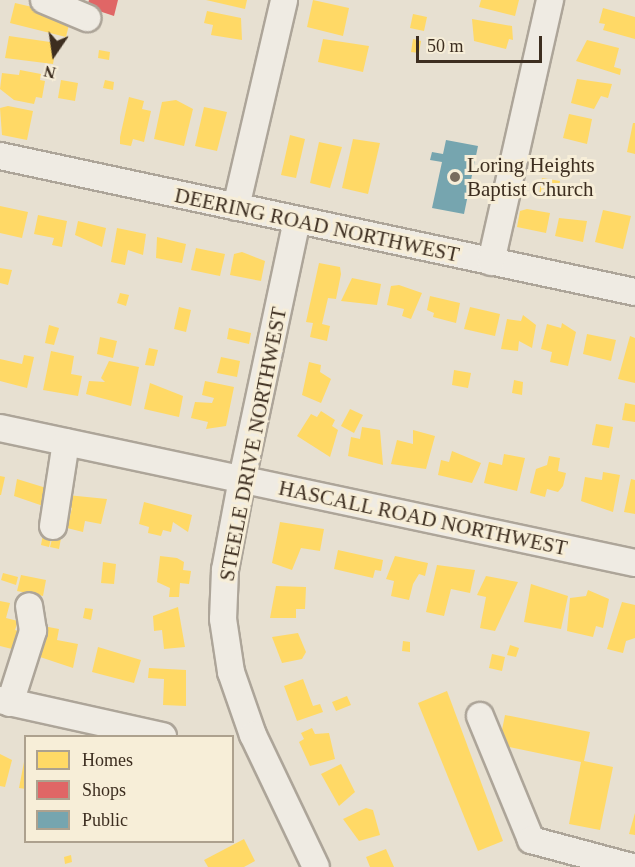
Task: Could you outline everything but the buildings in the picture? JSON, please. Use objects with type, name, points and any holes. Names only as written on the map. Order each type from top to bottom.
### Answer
[{"type":"street","points":[[44,0],[87,18]]},
{"type":"street","points":[[236,207],[284,0]]},
{"type":"street","points":[[491,262],[550,0]]},
{"type":"street","name":"DEERING ROAD NORTHWEST","points":[[0,156],[635,292]]},
{"type":"street","name":"STEELE DRIVE NORTHWEST","points":[[297,220],[225,570],[223,619],[243,739],[316,867]]},
{"type":"street","name":"HASCALL ROAD NORTHWEST","points":[[0,428],[635,563]]},
{"type":"street","points":[[53,526],[66,442]]},
{"type":"street","points":[[29,606],[33,631],[5,702],[158,735]]},
{"type":"street","points":[[480,716],[531,840],[632,867]]},
{"type":"place","name":"Loring Heights Baptist Church","points":[[455,177]]}]
